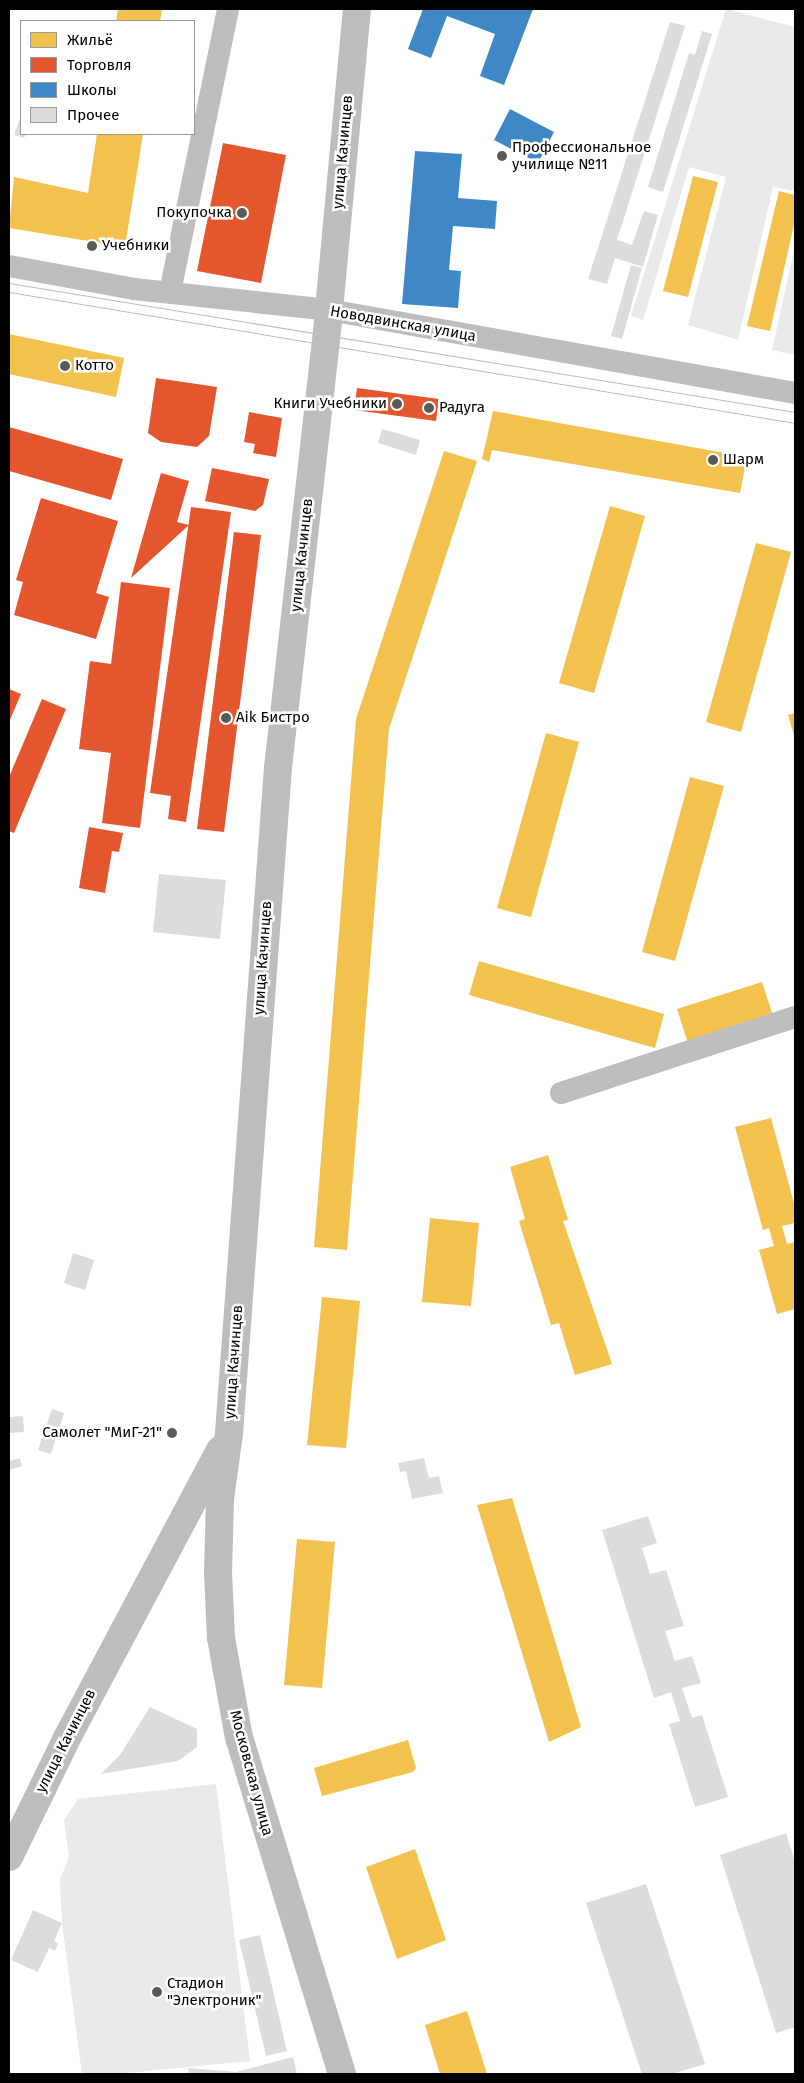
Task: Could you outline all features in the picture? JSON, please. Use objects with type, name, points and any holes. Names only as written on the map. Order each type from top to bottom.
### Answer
[{"type":"main road","name":"улица Качинцев","points":[[9,1856],[68,1736],[229,1433],[278,768],[329,310],[357,9]]},
{"type":"main road","name":"Московская улица","points":[[229,1433],[220,1499],[220,1638],[239,1738],[342,2074]]},
{"type":"street","points":[[170,292],[228,9]]},
{"type":"street","name":"Новодвинская улица","points":[[9,266],[170,292],[329,310],[795,393]]},
{"type":"street","points":[[561,1093],[795,1018]]},
{"type":"shaded area","points":[[726,9],[795,27],[795,191],[773,187],[738,340],[688,325],[726,177],[689,167],[643,320],[631,316]]},
{"type":"shaded area","points":[[795,246],[795,355],[772,350]]},
{"type":"shaded area","name":"Стадион \"Электроник\"","points":[[216,1784],[250,2061],[118,2074],[82,2074],[62,1923],[60,1880],[69,1856],[64,1820],[78,1799]]},
{"type":"building: Жильё","points":[[118,9],[162,9],[160,20],[116,20]]},
{"type":"building: Жильё","points":[[97,135],[143,135],[125,247],[9,228],[14,177],[88,193]]},
{"type":"building: Жильё","points":[[693,176],[718,182],[688,297],[663,291]]},
{"type":"building: Жильё","points":[[779,191],[795,195],[795,220],[770,331],[747,326]]},
{"type":"building: Жильё","name":"Котто","points":[[9,334],[124,358],[116,397],[9,374]]},
{"type":"building: Жильё","points":[[493,411],[747,457],[740,493],[492,450],[489,462],[482,459]]},
{"type":"building: Жильё","points":[[444,451],[477,461],[389,729],[347,1250],[314,1247],[356,719]]},
{"type":"building: Жильё","points":[[610,506],[645,516],[594,693],[559,683]]},
{"type":"building: Жильё","points":[[756,543],[791,552],[741,732],[706,722]]},
{"type":"building: Жильё","points":[[795,713],[795,739],[788,715]]},
{"type":"building: Жильё","points":[[546,733],[579,742],[531,917],[497,908]]},
{"type":"building: Жильё","points":[[690,777],[724,786],[675,961],[642,952]]},
{"type":"building: Жильё","points":[[479,961],[664,1014],[655,1048],[469,995]]},
{"type":"building: Жильё","points":[[762,982],[773,1016],[688,1043],[677,1009]]},
{"type":"building: Жильё","points":[[771,1118],[795,1207],[795,1223],[782,1226],[787,1244],[795,1242],[795,1309],[777,1314],[759,1250],[774,1246],[769,1228],[763,1230],[735,1127]]},
{"type":"building: Жильё","points":[[548,1155],[568,1220],[563,1221],[612,1364],[575,1375],[559,1323],[551,1325],[519,1221],[525,1219],[510,1167]]},
{"type":"building: Жильё","points":[[430,1218],[479,1223],[471,1306],[422,1302]]},
{"type":"building: Жильё","points":[[322,1297],[360,1301],[346,1448],[307,1445]]},
{"type":"building: Жильё","points":[[512,1498],[581,1727],[549,1742],[477,1505]]},
{"type":"building: Жильё","points":[[297,1539],[335,1542],[322,1688],[284,1685]]},
{"type":"building: Жильё","points":[[408,1740],[416,1768],[413,1772],[322,1796],[314,1768]]},
{"type":"building: Жильё","points":[[415,1849],[446,1940],[397,1959],[366,1867]]},
{"type":"building: Жильё","points":[[467,2011],[487,2074],[440,2074],[425,2025]]},
{"type":"building: Торговля","name":"Покупочка","points":[[223,143],[286,155],[261,283],[197,271]]},
{"type":"building: Торговля","points":[[156,378],[217,387],[209,436],[197,447],[161,442],[148,433]]},
{"type":"building: Торговля","name":"Книги Учебники","points":[[357,388],[439,399],[436,421],[354,410]]},
{"type":"building: Торговля","points":[[249,412],[282,418],[276,457],[253,453],[255,444],[244,442]]},
{"type":"building: Торговля","points":[[9,427],[123,459],[111,500],[9,471]]},
{"type":"building: Торговля","points":[[212,468],[269,479],[263,505],[255,511],[205,501]]},
{"type":"building: Торговля","points":[[161,473],[189,481],[177,522],[189,525],[131,578]]},
{"type":"building: Торговля","points":[[41,498],[118,521],[96,593],[109,597],[96,639],[14,615],[23,582],[16,580]]},
{"type":"building: Торговля","points":[[191,507],[231,512],[186,822],[168,819],[171,796],[150,793]]},
{"type":"building: Торговля","points":[[234,532],[261,535],[224,832],[197,829]]},
{"type":"building: Торговля","points":[[121,582],[170,588],[140,828],[102,823],[111,753],[79,749],[90,661],[111,664]]},
{"type":"building: Торговля","points":[[9,689],[21,694],[9,722]]},
{"type":"building: Торговля","points":[[42,699],[66,709],[14,833],[9,831],[9,777]]},
{"type":"building: Торговля","points":[[89,827],[123,833],[119,852],[112,851],[105,893],[79,888]]},
{"type":"building: Школы","points":[[423,9],[533,9],[504,85],[480,76],[495,34],[447,16],[431,58],[408,49]]},
{"type":"building: Школы","points":[[510,109],[554,132],[538,163],[494,140]]},
{"type":"building: Школы","points":[[415,151],[462,154],[458,198],[497,201],[495,229],[453,226],[449,270],[461,271],[458,308],[402,304]]},
{"type":"building: Прочее","points":[[670,22],[685,26],[617,240],[632,245],[644,211],[658,215],[643,267],[615,258],[607,284],[588,279]]},
{"type":"building: Прочее","points":[[702,31],[712,34],[663,192],[648,187],[689,53],[695,55]]},
{"type":"building: Прочее","points":[[20,118],[20,135],[26,135],[24,138],[14,135]]},
{"type":"building: Прочее","points":[[631,265],[642,268],[622,339],[611,336]]},
{"type":"building: Прочее","points":[[382,429],[420,440],[416,455],[378,443]]},
{"type":"building: Прочее","points":[[159,874],[226,880],[220,939],[153,932]]},
{"type":"building: Прочее","points":[[73,1253],[94,1260],[85,1290],[64,1283]]},
{"type":"building: Прочее","points":[[52,1409],[64,1413],[51,1454],[38,1450]]},
{"type":"building: Прочее","points":[[23,1416],[24,1432],[9,1433],[9,1417]]},
{"type":"building: Прочее","points":[[20,1458],[22,1466],[9,1470],[9,1461]]},
{"type":"building: Прочее","points":[[424,1458],[429,1478],[439,1476],[443,1493],[412,1499],[406,1471],[400,1472],[398,1463]]},
{"type":"building: Прочее","points":[[648,1516],[657,1543],[642,1548],[650,1574],[666,1570],[684,1626],[665,1631],[675,1661],[692,1656],[701,1683],[682,1688],[692,1718],[702,1715],[728,1797],[695,1807],[669,1724],[680,1721],[671,1692],[654,1698],[602,1530]]},
{"type":"building: Прочее","points":[[150,1707],[197,1729],[197,1747],[178,1761],[101,1774],[120,1755]]},
{"type":"building: Прочее","points":[[786,1833],[795,1862],[795,2027],[776,2033],[720,1855]]},
{"type":"building: Прочее","points":[[646,1884],[705,2064],[672,2074],[642,2074],[586,1903]]},
{"type":"building: Прочее","points":[[33,1910],[62,1923],[54,1941],[58,1944],[55,1951],[49,1948],[38,1972],[11,1960]]},
{"type":"building: Прочее","points":[[260,1935],[287,2051],[266,2056],[239,1940]]},
{"type":"building: Прочее","points":[[293,2057],[297,2074],[189,2074],[188,2068],[236,2072]]},
{"type":"tram line","points":[[9,283],[795,412]]},
{"type":"tram line","points":[[9,292],[795,423]]},
{"type":"place","name":"Профессиональное училище №11","points":[[502,156]]},
{"type":"place","name":"Покупочка","points":[[242,213]]},
{"type":"place","name":"Учебники","points":[[92,246]]},
{"type":"place","name":"Котто","points":[[65,366]]},
{"type":"place","name":"Книги Учебники","points":[[397,404]]},
{"type":"place","name":"Радуга","points":[[429,408]]},
{"type":"place","name":"Шарм","points":[[713,460]]},
{"type":"place","name":"Aik Бистро","points":[[226,718]]},
{"type":"place","name":"Самолет \"МиГ-21\"","points":[[172,1433]]},
{"type":"place","name":"Стадион \"Электроник\"","points":[[157,1992]]}]
